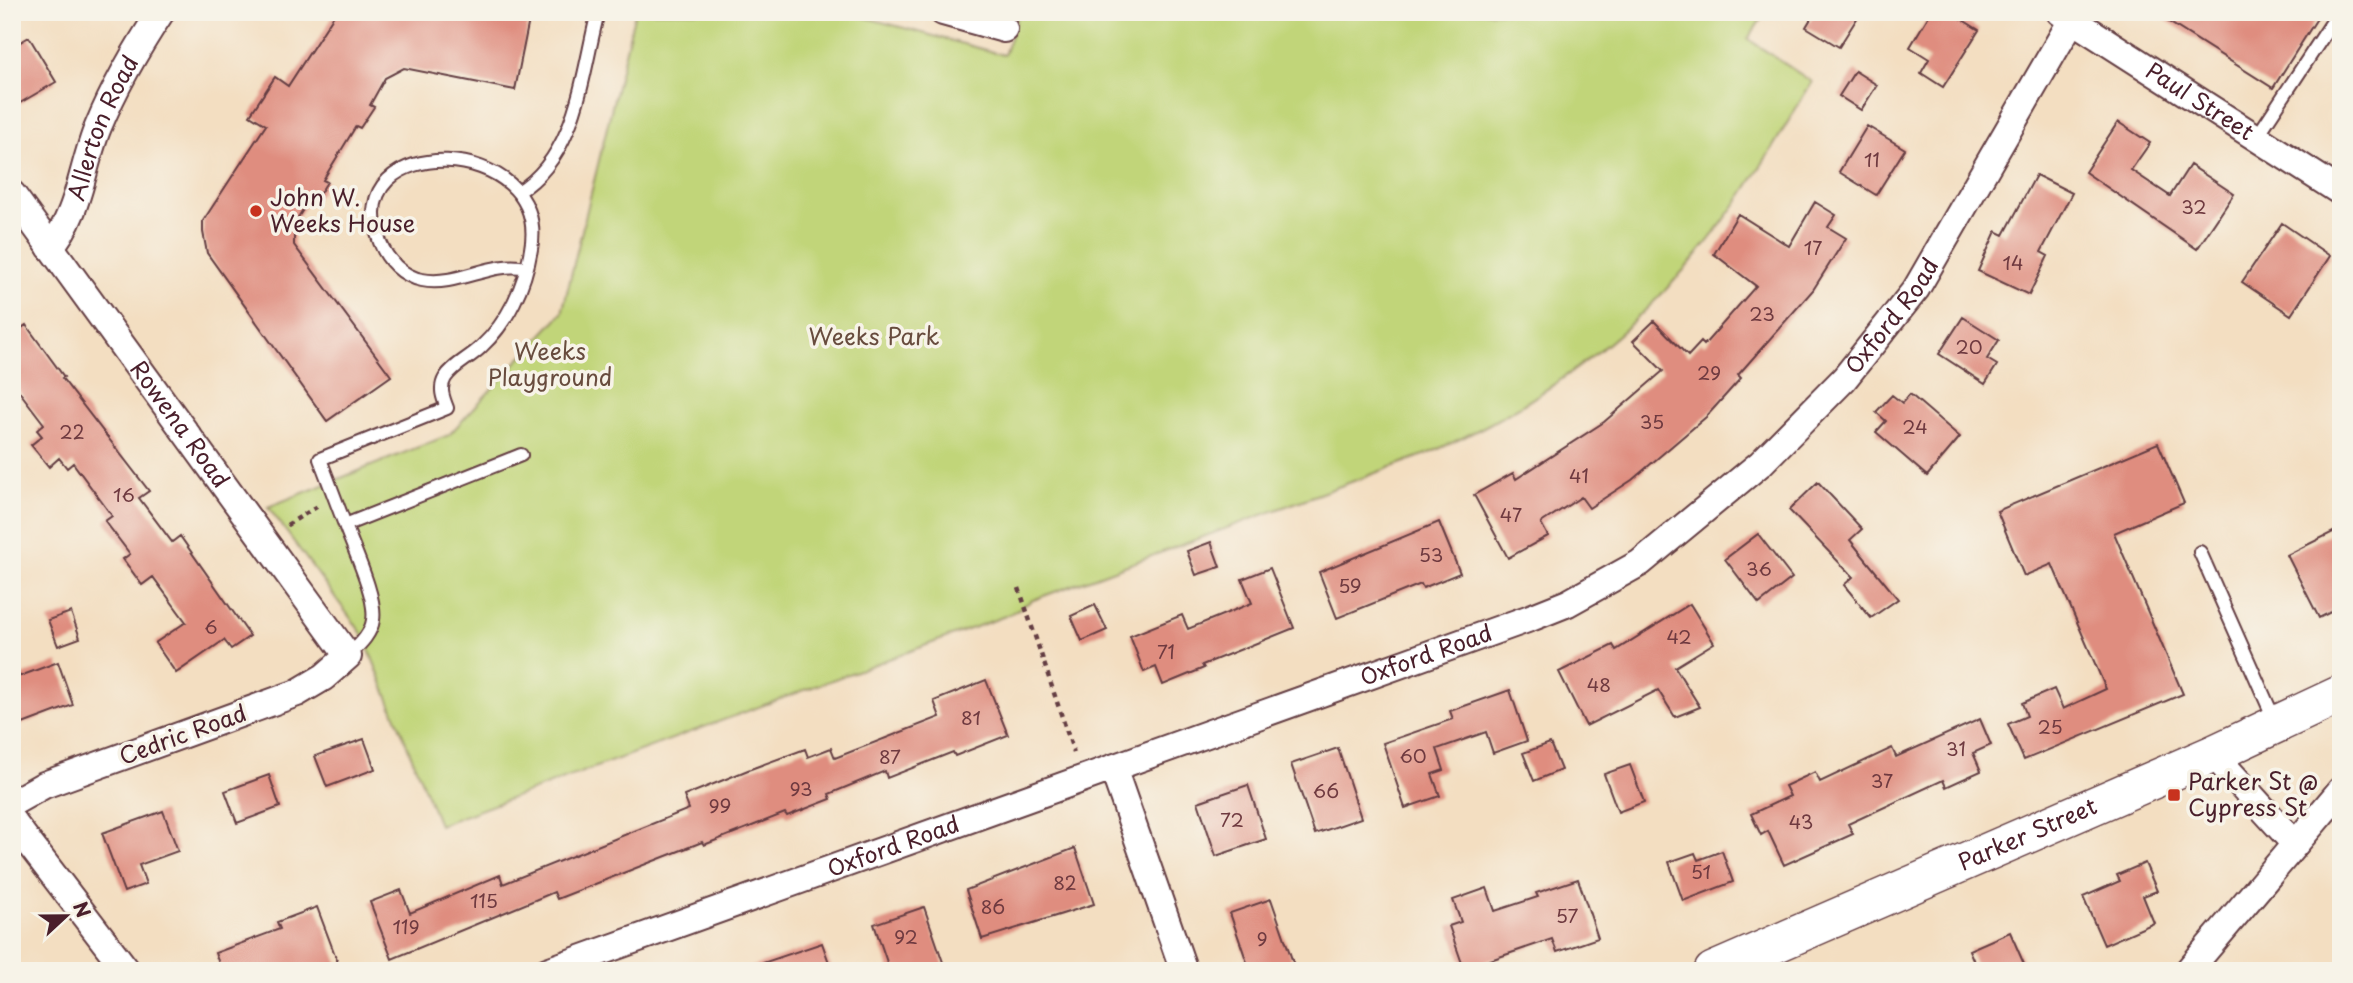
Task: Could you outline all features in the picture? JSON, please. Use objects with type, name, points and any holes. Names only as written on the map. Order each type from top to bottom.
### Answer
[{"type":"main road","name":"Parker Street","points":[[1713,971],[2213,754],[2341,694]]},
{"type":"street","name":"Allerton Road","points":[[50,247],[65,229],[88,154],[110,100],[162,12]]},
{"type":"street","points":[[943,12],[1004,29]]},
{"type":"street","name":"Paul Street","points":[[2068,15],[2341,192]]},
{"type":"street","name":"Oxford Road","points":[[547,971],[1568,603],[1640,563],[1761,463],[1819,406],[1916,289],[2068,15]]},
{"type":"street","name":"Rowena Road","points":[[12,194],[348,656]]},
{"type":"street","name":"Cedric Road","points":[[12,803],[44,785],[297,693],[324,677],[348,656]]},
{"type":"street","points":[[2213,754],[2295,844]]},
{"type":"street","points":[[1113,768],[1184,971]]},
{"type":"street","points":[[2188,971],[2341,790]]},
{"type":"street","points":[[12,821],[127,971]]},
{"type":"lane","points":[[518,192],[542,175],[559,151],[569,125],[598,12]]},
{"type":"lane","points":[[2256,138],[2339,12]]},
{"type":"lane","points":[[348,656],[368,635],[373,622],[369,596],[320,458],[447,408],[442,396],[443,381],[452,369],[494,334],[514,302],[526,268],[533,240],[531,222],[518,192],[498,174],[486,169],[455,162],[418,162],[396,172],[380,192],[374,218],[380,244],[397,267],[422,280],[451,279],[508,267],[526,268]]},
{"type":"lane","points":[[345,524],[521,455]]},
{"type":"lane","points":[[2200,552],[2276,724]]},
{"type":"path","points":[[283,527],[334,497]]},
{"type":"path","points":[[1019,588],[1083,778]]},
{"type":"green space","name":"Weeks Park","points":[[635,12],[845,12],[1004,55],[1019,12],[1766,12],[1748,39],[1812,82],[1744,193],[1671,284],[1599,351],[1519,407],[1477,431],[1432,452],[1033,600],[1008,615],[439,825],[363,635],[268,507],[449,435],[562,313]]},
{"type":"building","name":"John W. Weeks House","points":[[336,12],[530,15],[515,90],[404,68],[385,78],[370,105],[374,107],[360,128],[356,126],[323,180],[327,182],[315,201],[310,198],[294,224],[294,245],[391,376],[327,421],[207,253],[203,221],[266,125],[250,115],[275,77],[288,86]]},
{"type":"building","points":[[1815,12],[1861,12],[1839,47],[1806,27]]},
{"type":"building","points":[[1931,12],[1950,12],[1979,30],[1943,87],[1921,73],[1929,59],[1910,47]]},
{"type":"building","points":[[2153,12],[2321,12],[2273,88]]},
{"type":"building","points":[[29,37],[56,82],[20,103],[12,90],[12,47]]},
{"type":"building","points":[[1855,71],[1877,85],[1861,110],[1839,96]]},
{"type":"building","points":[[2118,122],[2150,143],[2131,170],[2170,196],[2190,165],[2234,194],[2197,249],[2085,172]]},
{"type":"building","points":[[1867,126],[1905,149],[1876,195],[1839,172]]},
{"type":"building","points":[[2036,175],[2072,193],[2041,252],[2048,256],[2029,295],[1978,271],[1996,231],[2004,235]]},
{"type":"building","points":[[1815,202],[1836,215],[1828,227],[1846,238],[1813,290],[1738,375],[1741,378],[1706,417],[1632,480],[1589,508],[1581,497],[1541,523],[1548,536],[1508,558],[1474,495],[1513,473],[1516,479],[1604,422],[1663,371],[1633,341],[1654,321],[1688,356],[1701,342],[1704,345],[1756,286],[1714,254],[1738,214],[1789,246]]},
{"type":"building","points":[[2282,223],[2330,256],[2291,315],[2242,282]]},
{"type":"building","points":[[1963,317],[1999,340],[1987,359],[1997,365],[1985,384],[1939,354]]},
{"type":"building","points":[[26,325],[64,377],[62,378],[149,491],[139,498],[172,542],[180,536],[250,636],[231,649],[224,640],[176,673],[155,643],[186,622],[153,577],[142,585],[123,559],[130,554],[105,521],[112,516],[73,463],[67,468],[59,458],[49,467],[31,445],[42,436],[37,430],[44,424],[12,382],[12,335]]},
{"type":"building","points":[[1910,394],[1960,437],[1927,476],[1876,432],[1886,421],[1876,412],[1892,395],[1902,403]]},
{"type":"building","points":[[2158,443],[2184,503],[2114,533],[2183,694],[2024,760],[2008,724],[2027,716],[2022,703],[2054,689],[2063,709],[2106,689],[2052,564],[2024,576],[1997,511]]},
{"type":"building","points":[[1818,482],[1862,529],[1850,540],[1898,599],[1871,618],[1844,585],[1853,577],[1789,510]]},
{"type":"building","points":[[1439,522],[1460,573],[1423,588],[1421,584],[1337,618],[1319,572]]},
{"type":"building","points":[[2341,528],[2341,607],[2319,618],[2287,555]]},
{"type":"building","points":[[1758,534],[1792,578],[1759,604],[1725,559]]},
{"type":"building","points":[[1211,542],[1220,567],[1196,575],[1187,551]]},
{"type":"building","points":[[1270,568],[1294,628],[1202,665],[1204,668],[1163,685],[1156,667],[1144,672],[1130,636],[1182,615],[1188,629],[1252,603],[1242,579]]},
{"type":"building","points":[[1690,604],[1714,643],[1675,667],[1700,707],[1675,717],[1658,690],[1586,726],[1559,672],[1613,645],[1616,650]]},
{"type":"building","points":[[1095,605],[1107,630],[1082,641],[1071,616]]},
{"type":"building","points":[[71,612],[80,638],[58,646],[48,620]]},
{"type":"building","points":[[58,662],[73,705],[12,728],[12,679]]},
{"type":"building","points":[[986,680],[1008,735],[955,756],[953,752],[887,778],[885,771],[829,794],[831,799],[787,816],[785,813],[704,845],[702,842],[557,899],[554,892],[392,959],[370,902],[401,890],[410,913],[500,875],[503,884],[689,809],[684,796],[748,770],[805,749],[808,757],[831,748],[835,758],[940,717],[934,701]]},
{"type":"building","points":[[1510,690],[1527,741],[1493,753],[1486,732],[1437,749],[1444,770],[1432,774],[1440,796],[1405,808],[1383,743],[1453,719],[1450,711]]},
{"type":"building","points":[[1980,719],[1991,745],[1973,753],[1981,771],[1946,787],[1943,780],[1848,824],[1853,834],[1784,865],[1768,831],[1761,835],[1751,814],[1790,796],[1785,786],[1815,772],[1820,782],[1892,748],[1896,757]]},
{"type":"building","points":[[364,739],[375,769],[327,787],[315,756]]},
{"type":"building","points":[[1550,743],[1561,770],[1534,781],[1523,753]]},
{"type":"building","points":[[1338,748],[1361,818],[1315,834],[1291,764]]},
{"type":"building","points":[[1630,765],[1644,802],[1618,812],[1604,774]]},
{"type":"building","points":[[269,775],[280,807],[237,823],[225,791]]},
{"type":"building","points":[[1248,785],[1266,839],[1216,856],[1198,802]]},
{"type":"building","points":[[163,811],[178,851],[139,865],[146,884],[124,892],[102,833]]},
{"type":"building","points":[[1075,848],[1094,904],[982,939],[966,890]]},
{"type":"building","points":[[1722,851],[1733,882],[1683,901],[1669,862],[1695,853],[1698,860]]},
{"type":"building","points":[[2145,863],[2157,891],[2143,896],[2154,923],[2104,945],[2083,897],[2120,881],[2117,875]]},
{"type":"building","points":[[1578,879],[1598,938],[1557,952],[1552,939],[1464,969],[1449,926],[1461,922],[1453,900],[1487,888],[1495,911],[1538,897],[1536,893]]},
{"type":"building","points":[[1271,899],[1296,971],[1250,971],[1230,913]]},
{"type":"building","points":[[317,907],[341,971],[222,971],[215,953],[280,929],[277,922]]},
{"type":"building","points":[[924,907],[946,971],[890,971],[874,924]]},
{"type":"building","points":[[2010,932],[2027,971],[1978,971],[1969,950]]},
{"type":"building","points":[[822,943],[832,971],[752,971],[751,967]]},
{"type":"place","name":"John W. Weeks House","points":[[256,211]]},
{"type":"place","name":"Parker St @ Cypress St","points":[[2174,795]]},
{"type":"park label","name":"Weeks Playground","points":[[550,365]]}]
